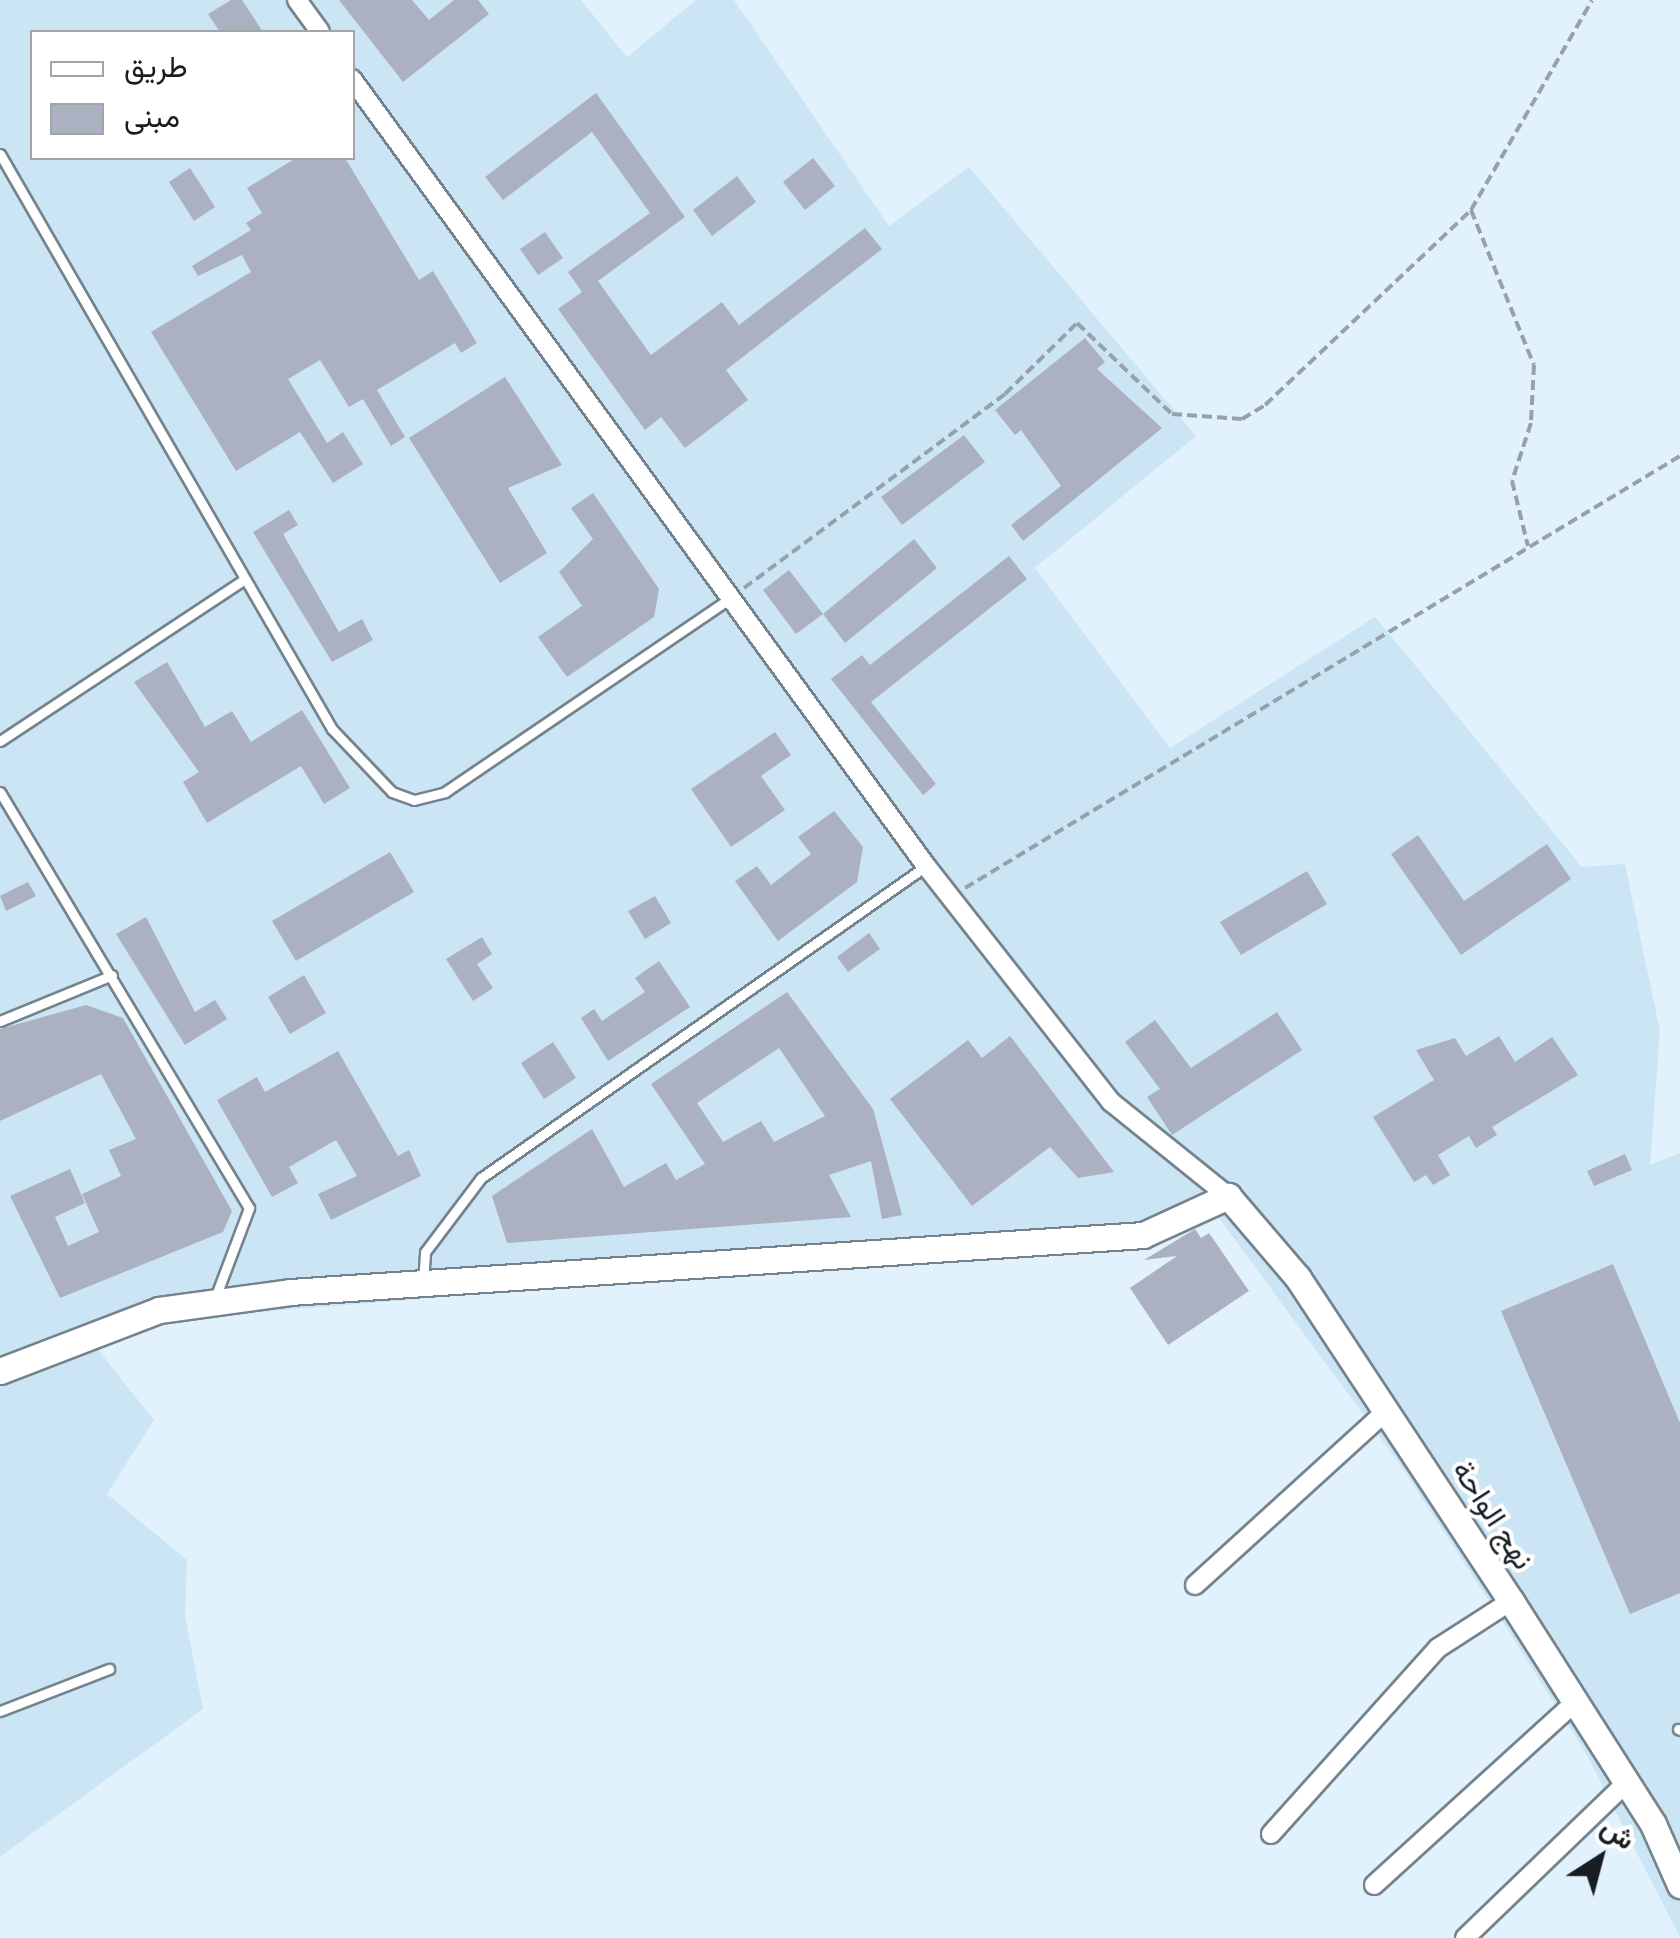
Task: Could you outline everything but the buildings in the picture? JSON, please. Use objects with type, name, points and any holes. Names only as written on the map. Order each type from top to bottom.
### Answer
[{"type":"street","points":[[298,0],[319,30]]},
{"type":"street","points":[[0,1371],[119,1322],[213,1302],[423,1283],[1143,1235],[1228,1196],[1111,1102],[926,866],[728,600],[355,83]]},
{"type":"street","name":"نهج الواحة","points":[[1228,1196],[1298,1278],[1386,1411],[1626,1784],[1680,1885]]},
{"type":"street","points":[[1195,1586],[1386,1411]]},
{"type":"street","points":[[1272,1834],[1438,1648],[1510,1601]]},
{"type":"street","points":[[1374,1885],[1574,1702]]},
{"type":"street","points":[[1465,1938],[1626,1784]]},
{"type":"lane","points":[[0,154],[242,581],[353,757],[414,800],[445,792],[728,600]]},
{"type":"lane","points":[[0,741],[242,581]]},
{"type":"lane","points":[[0,792],[249,1208],[213,1302]]},
{"type":"lane","points":[[423,1283],[426,1252],[482,1178],[926,866]]},
{"type":"lane","points":[[0,1022],[112,975]]},
{"type":"lane","points":[[1,1709],[109,1669]]},
{"type":"path","points":[[728,600],[1005,394],[1077,324],[1172,414],[1242,419],[1471,210],[1592,0]]},
{"type":"path","points":[[1471,210],[1534,365],[1531,423],[1512,481],[1528,548]]},
{"type":"path","points":[[951,897],[1680,456]]},
{"type":"shaded area","points":[[0,0],[581,0],[627,57],[696,0],[734,0],[889,226],[969,167],[1196,436],[1035,568],[1170,748],[1375,617],[1582,867],[1625,864],[1660,1031],[1650,1165],[1680,1153],[1680,1937],[1584,1750],[1502,1621],[1401,1466],[1211,1207],[1193,1219],[686,1277],[175,1319],[92,1342],[154,1420],[107,1494],[187,1560],[185,1616],[203,1709],[0,1857]]}]
